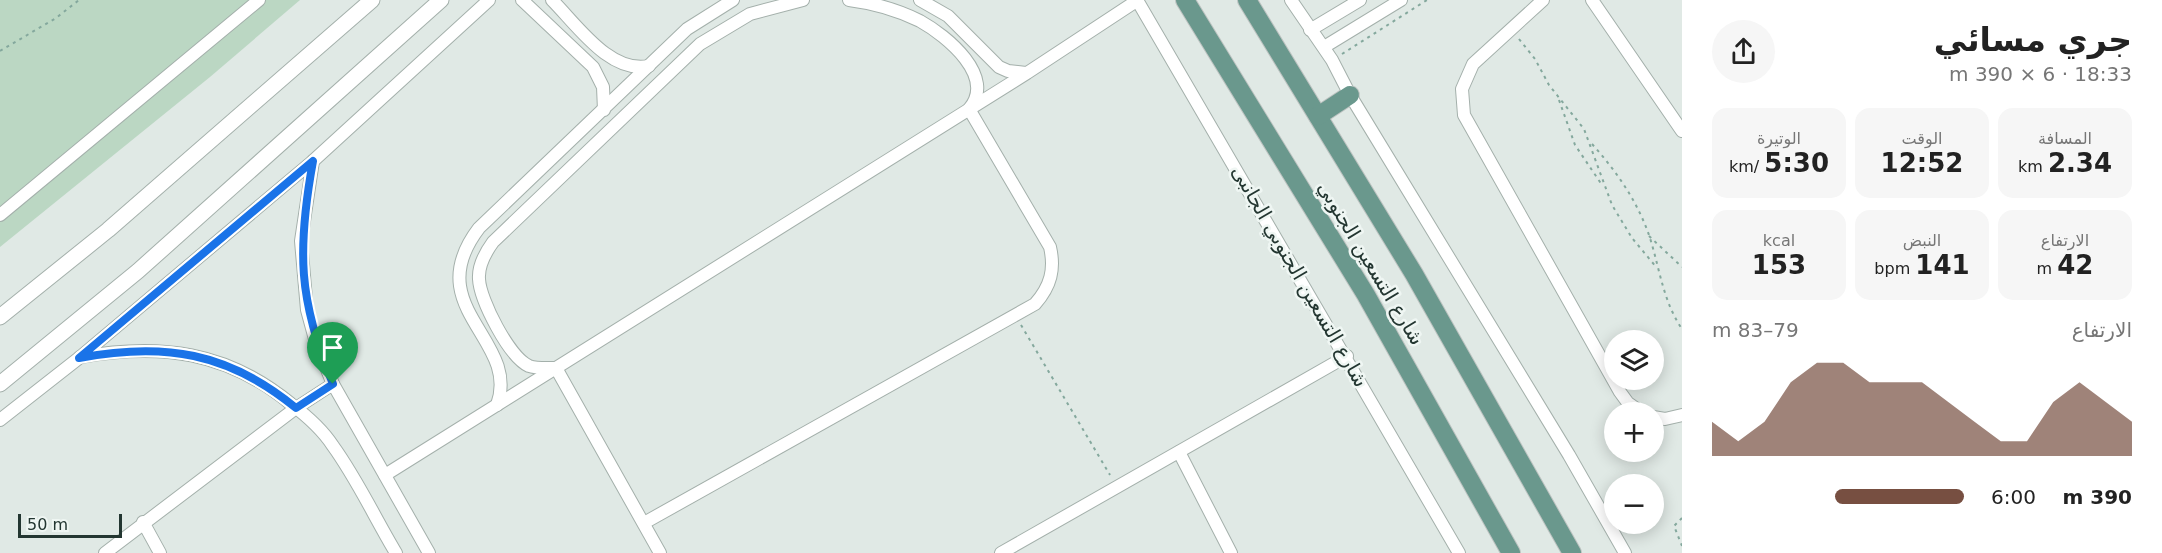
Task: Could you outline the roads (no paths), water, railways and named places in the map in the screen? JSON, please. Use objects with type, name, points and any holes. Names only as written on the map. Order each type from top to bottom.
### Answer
[{"type":"main road","name":"شارع التسعين الجنوبي","points":[[1185,0],[1366,295],[1510,553]]},
{"type":"main road","name":"شارع التسعين الجنوبي","points":[[1247,0],[1414,274],[1572,553]]},
{"type":"main road","points":[[1318,116],[1350,96]]},
{"type":"street","points":[[1,212],[259,0]]},
{"type":"street","points":[[0,317],[108,230],[372,0]]},
{"type":"street","points":[[0,384],[138,271],[441,0]]},
{"type":"street","points":[[0,420],[79,358],[313,161],[489,0]]},
{"type":"street","points":[[522,0],[593,67],[603,87],[604,110]]},
{"type":"street","points":[[552,0],[618,64],[638,68],[649,66]]},
{"type":"street","points":[[497,405],[501,393],[501,374],[461,295],[459,277],[461,259],[468,242],[479,228],[687,29],[734,0]]},
{"type":"street","points":[[556,368],[529,366],[518,358],[510,347],[480,290],[480,264],[486,252],[700,44],[750,14],[803,0]]},
{"type":"street","points":[[849,0],[865,2],[920,21],[950,44],[978,80],[978,96],[969,109]]},
{"type":"street","points":[[920,0],[948,16],[999,67],[1017,74],[1028,73]]},
{"type":"street","points":[[385,475],[1028,73],[1138,0]]},
{"type":"street","name":"شارع التسعين الجنوبي الجانبى","points":[[1138,0],[1460,553]]},
{"type":"street","points":[[1291,0],[1332,60],[1350,96],[1557,435],[1625,553]]},
{"type":"street","points":[[1310,30],[1360,0]]},
{"type":"street","points":[[1324,47],[1401,0]]},
{"type":"street","points":[[1544,0],[1473,64],[1466,76],[1461,102],[1464,115],[1627,402]]},
{"type":"street","points":[[1592,0],[1682,131]]},
{"type":"street","points":[[644,523],[1035,304],[1049,283],[1052,271],[1050,247],[969,109]]},
{"type":"street","points":[[313,161],[302,229],[302,275],[307,309],[316,343],[333,384],[429,553]]},
{"type":"street","points":[[79,358],[140,350],[201,356],[258,379],[310,419],[333,446],[396,553]]},
{"type":"street","points":[[1001,553],[1347,356]]},
{"type":"street","points":[[556,368],[660,553]]},
{"type":"street","points":[[105,553],[296,408],[333,384]]},
{"type":"street","points":[[1664,419],[1682,415]]},
{"type":"street","points":[[1179,452],[1231,553]]},
{"type":"street","points":[[143,522],[160,553]]}]
